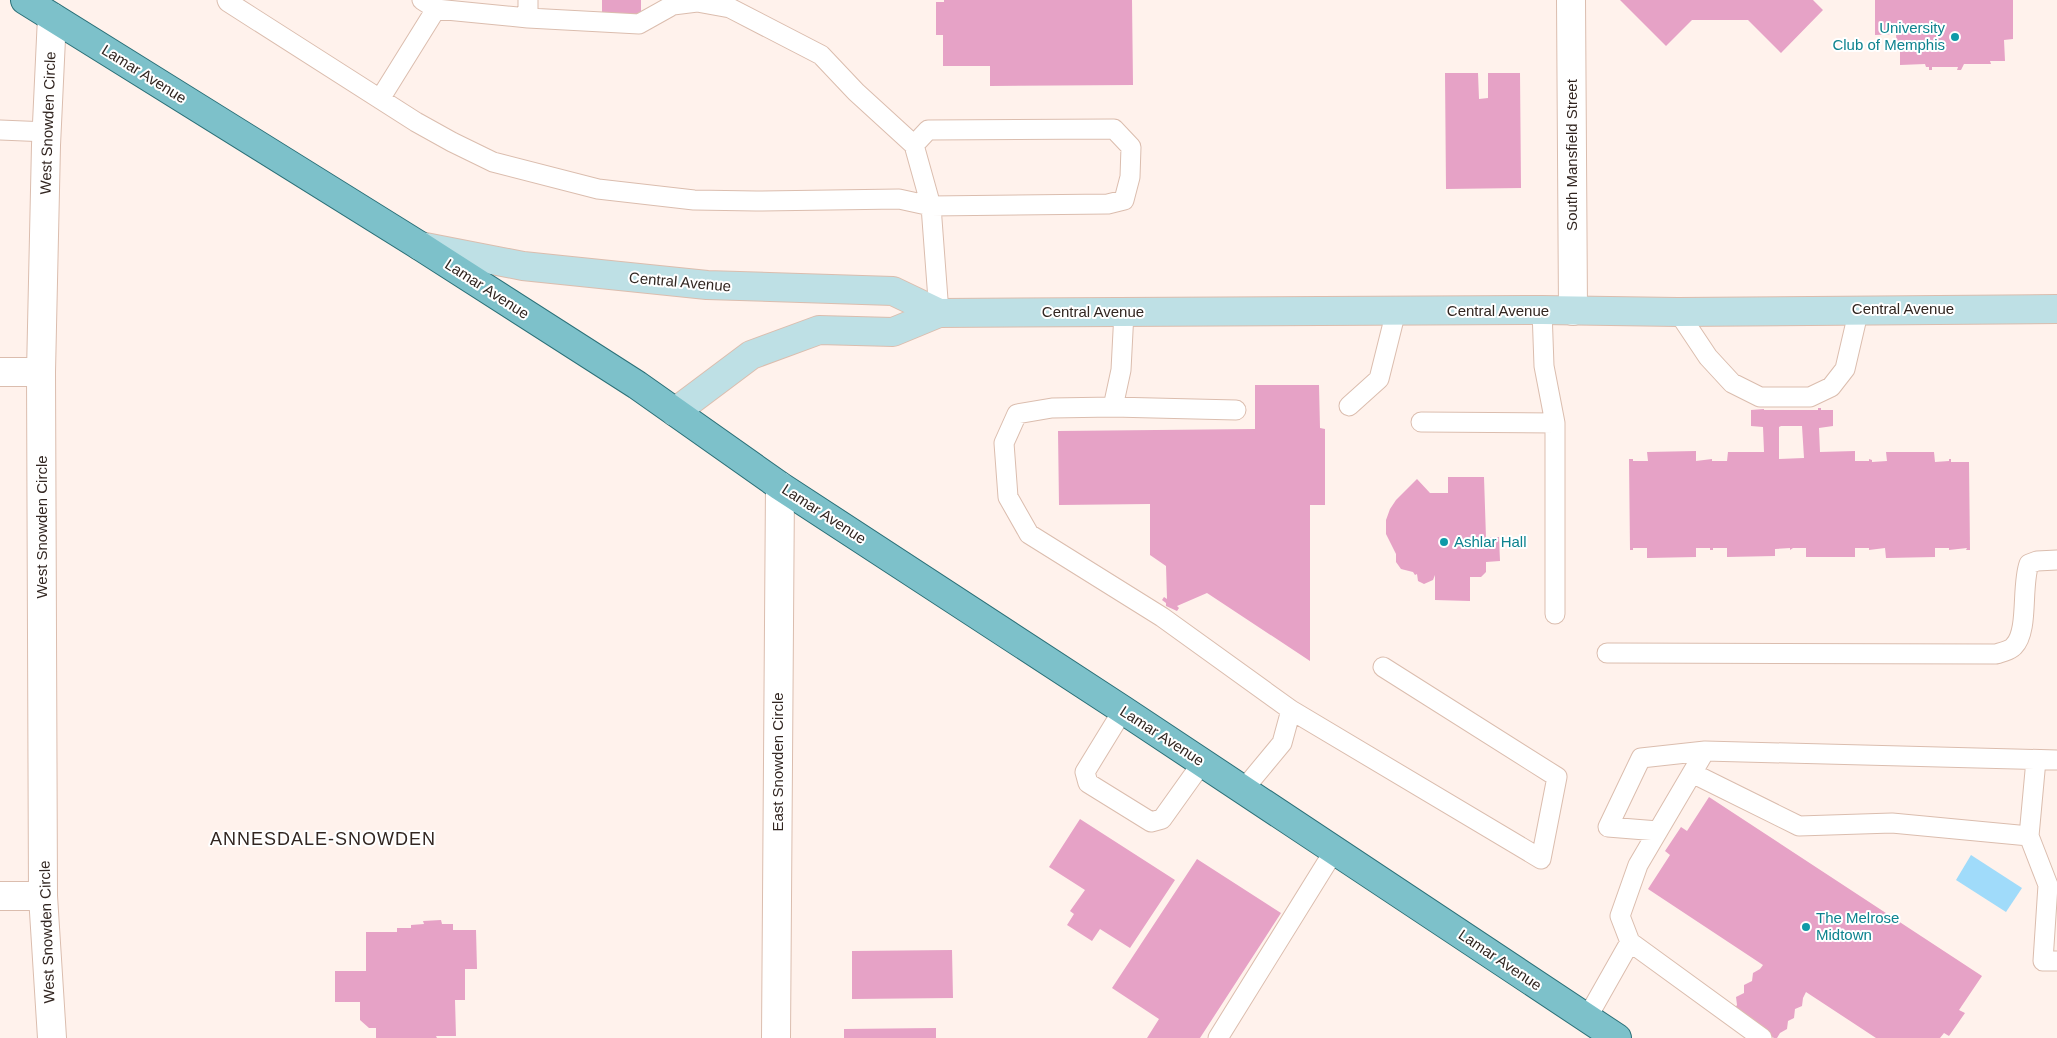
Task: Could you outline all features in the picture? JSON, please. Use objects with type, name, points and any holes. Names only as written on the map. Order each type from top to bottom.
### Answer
[{"type":"main road","name":"Lamar Avenue","points":[[25,0],[54,8],[675,412],[780,486],[1123,710],[1617,1038]]},
{"type":"main road","name":"Central Avenue","points":[[420,246],[523,266],[708,285],[893,291],[939,313]]},
{"type":"main road","name":"Central Avenue","points":[[675,412],[751,355],[819,330],[894,332],[939,313],[1542,310],[1678,312],[1859,309],[2057,309]]},
{"type":"street","name":"South Mansfield Street","points":[[1571,0],[1573,311]]},
{"type":"street","name":"West Snowden Circle","points":[[52,1038],[44,896],[42,372],[48,132],[54,8]]},
{"type":"street","points":[[0,372],[42,372]]},
{"type":"street","name":"East Snowden Circle","points":[[776,1038],[780,486]]},
{"type":"street","points":[[0,896],[44,896]]},
{"type":"lane","points":[[228,0],[228,2],[380,99],[452,142],[493,162],[598,189],[694,200],[899,199],[931,206],[1108,204],[1124,200],[1130,176],[1131,147],[1114,128],[928,130],[914,146]]},
{"type":"lane","points":[[380,99],[429,5],[528,9],[639,24],[673,5],[697,2],[730,8],[821,55],[856,92],[914,146],[931,206],[939,313]]},
{"type":"lane","points":[[0,130],[48,132]]},
{"type":"lane","points":[[1678,312],[1708,357],[1732,383],[1760,397],[1800,397],[1810,396],[1831,388],[1845,369],[1859,309]]},
{"type":"lane","points":[[1542,310],[1544,366],[1554,423],[1555,614]]},
{"type":"lane","points":[[1348,406],[1379,379],[1396,311]]},
{"type":"lane","points":[[1113,407],[1121,370],[1124,312]]},
{"type":"lane","points":[[1236,410],[1113,407],[1052,408],[1017,414],[1004,443],[1008,497],[1029,534],[1162,617],[1290,710],[1542,859],[1557,777],[1383,667]]},
{"type":"lane","points":[[1421,422],[1554,423]]},
{"type":"lane","points":[[1607,653],[1996,654],[2014,647],[2022,634],[2025,575],[2029,564],[2037,561],[2057,560]]},
{"type":"lane","points":[[1123,710],[1085,772],[1088,783],[1151,822],[1162,819],[1202,763]]},
{"type":"lane","points":[[1243,790],[1282,743],[1290,710]]},
{"type":"lane","points":[[1705,751],[1638,865],[1620,916],[1630,942],[1762,1038]]},
{"type":"lane","points":[[1658,831],[1608,827],[1641,758],[1705,751],[2057,760]]},
{"type":"lane","points":[[2036,760],[2029,836],[2048,885],[2043,961],[2057,961]]},
{"type":"lane","points":[[1692,773],[1799,826],[1892,823],[2029,836]]},
{"type":"lane","points":[[1218,1038],[1334,851]]},
{"type":"lane","points":[[1587,1018],[1630,942]]},
{"type":"water","points":[[1971,855],[2022,888],[2006,912],[1956,880]]},
{"type":"building","points":[[602,0],[641,0],[641,14],[602,15]]},
{"type":"building","points":[[944,0],[1132,0],[1133,85],[990,86],[990,66],[943,66],[943,35],[936,35],[936,2],[944,2]]},
{"type":"building","points":[[1620,0],[1813,0],[1823,10],[1781,53],[1748,20],[1692,20],[1666,46]]},
{"type":"building","name":"University Club of Memphis","points":[[1875,0],[2013,0],[2013,39],[2004,40],[2005,61],[1990,61],[1991,64],[1964,64],[1961,70],[1957,70],[1958,67],[1932,67],[1932,70],[1929,70],[1929,67],[1926,67],[1925,64],[1900,65],[1900,50],[1897,51],[1896,34],[1875,35]]},
{"type":"building","points":[[1445,73],[1478,73],[1479,99],[1488,98],[1488,73],[1520,73],[1521,188],[1446,189]]},
{"type":"building","points":[[1255,385],[1319,385],[1320,428],[1325,429],[1325,505],[1310,505],[1310,661],[1207,593],[1177,606],[1179,608],[1177,611],[1166,606],[1166,603],[1162,600],[1164,597],[1167,599],[1166,566],[1150,555],[1150,504],[1059,505],[1058,431],[1255,429]]},
{"type":"building","points":[[1818,408],[1821,408],[1821,410],[1833,410],[1833,426],[1819,428],[1820,452],[1855,451],[1855,461],[1869,461],[1869,459],[1872,462],[1887,461],[1886,452],[1934,452],[1935,462],[1949,461],[1951,459],[1951,462],[1969,462],[1970,550],[1966,550],[1967,548],[1949,550],[1949,548],[1935,548],[1935,557],[1886,558],[1885,548],[1869,550],[1869,548],[1855,548],[1855,557],[1806,557],[1806,548],[1793,548],[1790,550],[1790,548],[1775,549],[1775,556],[1727,557],[1727,548],[1713,548],[1713,550],[1710,550],[1710,548],[1696,548],[1696,557],[1647,558],[1647,548],[1633,548],[1633,550],[1630,550],[1629,459],[1633,459],[1633,461],[1648,461],[1647,452],[1696,451],[1696,461],[1712,459],[1712,461],[1727,461],[1728,452],[1764,452],[1763,427],[1751,426],[1751,410],[1818,410]],"holes":[[[1802,426],[1804,458],[1779,459],[1779,427]]]},
{"type":"building","name":"Ashlar Hall","points":[[1448,477],[1484,477],[1486,538],[1499,537],[1500,561],[1486,562],[1486,572],[1481,577],[1470,577],[1470,601],[1435,600],[1435,575],[1433,580],[1424,584],[1418,581],[1417,574],[1415,575],[1413,572],[1401,569],[1396,562],[1396,554],[1386,534],[1386,520],[1390,509],[1396,500],[1417,479],[1430,493],[1448,493]]},
{"type":"building","name":"The Melrose Midtown","points":[[1709,797],[1982,976],[1959,1010],[1965,1013],[1949,1036],[1944,1033],[1940,1038],[1876,1038],[1806,992],[1802,1006],[1795,1009],[1794,1018],[1788,1021],[1787,1029],[1780,1033],[1777,1038],[1774,1038],[1733,1011],[1737,1005],[1736,997],[1744,993],[1744,985],[1752,981],[1753,973],[1763,965],[1648,889],[1670,855],[1665,851],[1681,827],[1687,831]]},
{"type":"building","points":[[1080,819],[1175,880],[1130,948],[1100,929],[1092,941],[1067,925],[1074,914],[1070,911],[1085,890],[1049,867]]},
{"type":"building","points":[[1197,859],[1281,913],[1200,1038],[1147,1038],[1159,1019],[1112,988]]},
{"type":"building","points":[[441,920],[442,924],[453,924],[453,930],[476,930],[477,969],[465,969],[465,1000],[455,1000],[456,1036],[436,1036],[437,1038],[376,1038],[376,1028],[369,1028],[360,1020],[360,1002],[335,1002],[335,971],[366,971],[366,932],[397,932],[397,928],[411,928],[411,925],[424,924],[423,921]]},
{"type":"building","points":[[952,950],[953,998],[852,999],[852,951]]},
{"type":"building","points":[[936,1028],[936,1038],[844,1038],[844,1029]]},
{"type":"place","name":"University Club of Memphis","points":[[1955,37]]},
{"type":"place","name":"Ashlar Hall","points":[[1444,542]]},
{"type":"place","name":"The Melrose Midtown","points":[[1806,927]]},
{"type":"district","name":"ANNESDALE-SNOWDEN","points":[[323,839]]}]
